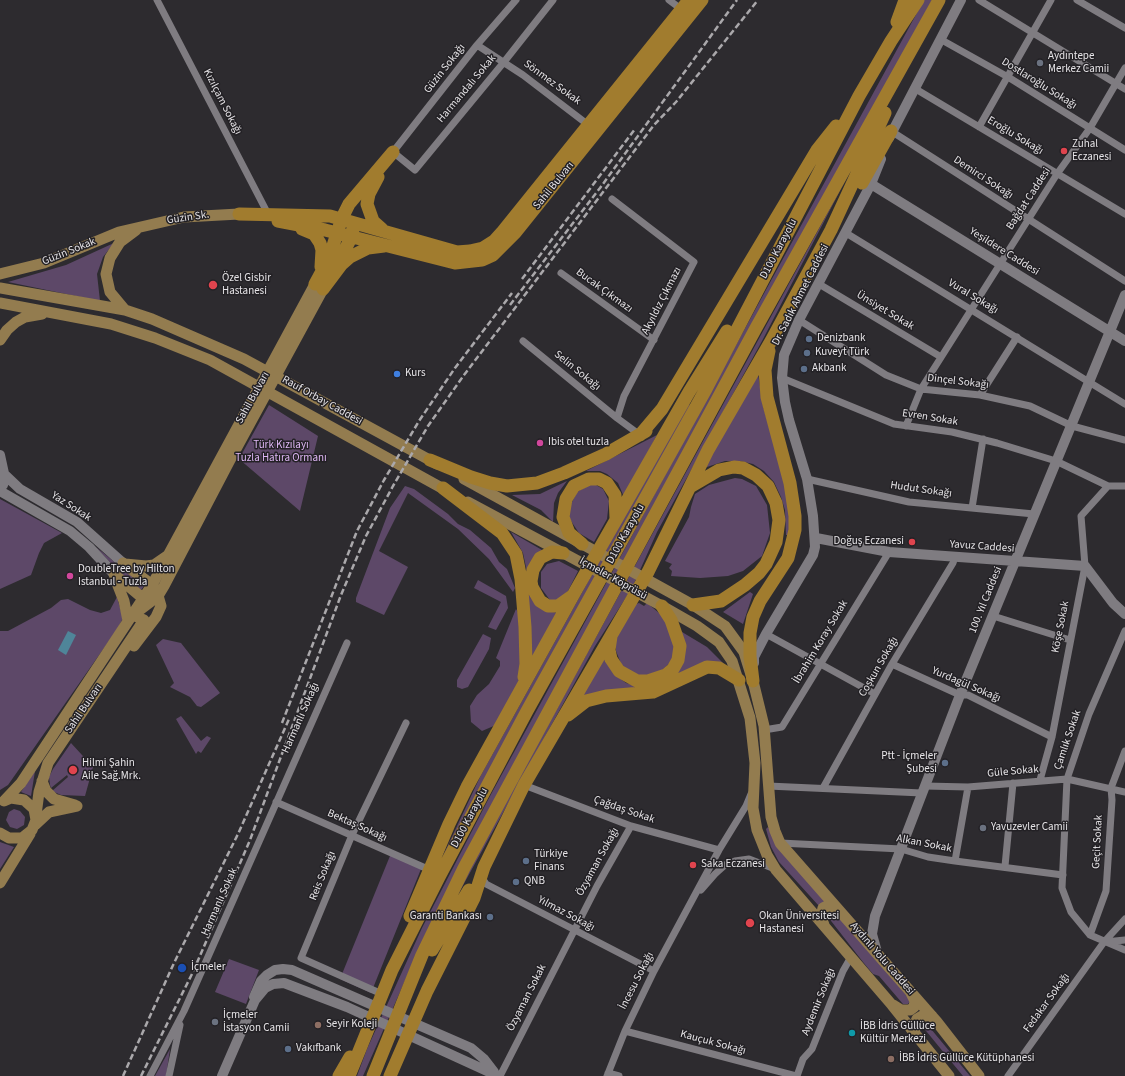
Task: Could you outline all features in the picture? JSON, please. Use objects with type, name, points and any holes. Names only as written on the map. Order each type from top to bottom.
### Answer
[{"type":"highway","name":"Sahil Bulvarı","points":[[319,286],[352,236],[396,246],[455,263],[482,260],[493,255],[515,233],[702,0]]},
{"type":"highway","points":[[891,41],[905,0]]},
{"type":"highway","name":"D100 Karayolu","points":[[349,1076],[392,970],[439,877],[512,739],[706,389],[860,96],[891,41],[918,0]]},
{"type":"highway","name":"D100 Karayolu","points":[[373,1076],[422,954],[464,868],[658,507],[940,0]]},
{"type":"highway","name":"Sahil Bulvarı","points":[[342,218],[458,252],[483,248],[494,241],[504,231],[685,5]]},
{"type":"highway","points":[[397,1019],[436,943],[484,867],[524,785],[612,631],[648,572],[688,488],[771,341],[831,230],[859,172],[917,40]]},
{"type":"highway","points":[[640,435],[662,409],[817,150],[860,96]]},
{"type":"highway","points":[[831,230],[864,179],[891,131]]},
{"type":"highway","points":[[389,233],[378,228],[373,221],[367,204],[369,194],[393,152]]},
{"type":"highway","name":"Sahil Bulvarı","points":[[319,286],[342,218],[358,191],[393,152]]},
{"type":"highway","points":[[239,214],[273,218],[352,236],[353,227],[350,222],[342,218],[308,215],[273,218]]},
{"type":"highway","points":[[273,218],[314,234],[320,243],[322,250],[319,286]]},
{"type":"highway","points":[[392,970],[408,923],[458,804],[576,590],[689,392],[782,243]]},
{"type":"highway","points":[[319,286],[350,257],[376,246],[396,246]]},
{"type":"highway","points":[[754,681],[750,656],[750,633],[753,617],[760,601],[788,558],[795,530],[795,516],[790,483],[767,397],[765,370],[771,341]]},
{"type":"highway","points":[[430,460],[490,483],[508,486],[537,483],[599,457],[640,435],[659,421],[689,392]]},
{"type":"highway","points":[[688,488],[712,472],[726,468],[743,468],[756,475],[768,486],[776,503],[779,520],[776,542],[766,564],[759,573],[745,585],[721,601],[693,605]]},
{"type":"highway","points":[[582,544],[569,533],[563,517],[564,505],[568,494],[579,483],[594,479],[603,481],[610,487],[616,501],[615,522]]},
{"type":"highway","points":[[443,488],[502,533],[516,554],[521,579],[526,649],[526,664],[521,689]]},
{"type":"highway","points":[[563,553],[552,552],[540,558],[533,570],[531,581],[532,587],[540,601],[548,606],[567,601],[576,590]]},
{"type":"highway","points":[[612,631],[609,650],[611,659],[619,671],[638,681],[648,681],[666,675],[673,669],[678,660],[680,646],[672,620],[662,606]]},
{"type":"highway","points":[[563,718],[586,701],[606,696],[653,692],[707,668],[720,668],[739,680]]},
{"type":"highway","points":[[390,1076],[427,992],[474,898],[484,867]]},
{"type":"highway","points":[[339,1076],[367,1030]]},
{"type":"main road","name":"Güzin Sk.","points":[[138,228],[184,217],[239,214]]},
{"type":"main road","name":"Güzin Sokak","points":[[0,274],[44,263],[119,232],[138,228]]},
{"type":"main road","points":[[125,310],[110,292],[106,274],[110,258],[120,242],[138,228]]},
{"type":"main road","name":"Sahil Bulvarı","points":[[2,801],[20,785],[152,585],[221,456],[319,286]]},
{"type":"main road","name":"Sahil Bulvarı","points":[[131,618],[158,596],[319,286]]},
{"type":"main road","name":"Rauf Orbay Caddesi","points":[[0,288],[125,310],[171,327],[244,359],[582,544]]},
{"type":"main road","name":"Rauf Orbay Caddesi","points":[[0,303],[97,321],[140,333],[210,360],[376,453],[563,553]]},
{"type":"main road","points":[[0,340],[7,330],[22,319],[49,313]]},
{"type":"main road","name":"İçmeler Köprüsü","points":[[582,544],[693,605]]},
{"type":"main road","name":"İçmeler Köprüsü","points":[[563,553],[697,626],[719,642],[732,661],[739,680]]},
{"type":"main road","points":[[123,563],[146,566],[159,562],[169,555]]},
{"type":"main road","points":[[104,679],[134,646],[156,618],[161,606],[152,585],[123,563]]},
{"type":"main road","points":[[114,574],[134,591],[144,597],[158,596]]},
{"type":"main road","points":[[114,574],[131,618]]},
{"type":"main road","name":"Aydınlı Yolu Caddesi","points":[[693,605],[726,626],[736,638],[744,652],[754,681],[764,730],[772,817],[775,831],[780,843],[932,1016],[979,1076]]},
{"type":"main road","name":"Sahil Bulvarı","points":[[34,824],[42,781],[52,756],[144,620],[131,618]]},
{"type":"main road","name":"Aydınlı Yolu Caddesi","points":[[739,680],[753,732],[755,782],[753,808],[757,830],[767,855],[776,870],[892,1005],[949,1076]]},
{"type":"main road","points":[[0,833],[8,838],[22,838],[34,824],[49,812],[77,806],[54,799],[46,791],[42,781]]},
{"type":"main road","points":[[0,883],[34,824],[30,804],[24,800],[11,798],[2,801]]},
{"type":"main road","points":[[824,925],[821,917],[823,908],[827,906],[837,908]]},
{"type":"main road","points":[[892,1005],[901,1010],[910,1010],[914,1007],[914,1001],[911,993]]},
{"type":"main road","points":[[915,1034],[914,1026],[917,1019],[922,1016],[932,1016]]},
{"type":"street","name":"Kızılçam Sokağı","points":[[157,0],[273,218]]},
{"type":"street","name":"Güzin Sokağı","points":[[393,152],[477,45],[516,0]]},
{"type":"street","name":"Harmandalı Sokak","points":[[393,152],[415,170],[553,0]]},
{"type":"street","points":[[669,0],[685,5]]},
{"type":"street","name":"Dr. Sadık Ahmet Caddesi","points":[[754,681],[754,657],[813,555],[816,538],[807,479],[789,420],[782,378],[784,354],[799,320],[871,184],[891,131],[961,0]]},
{"type":"street","points":[[979,0],[1125,89]]},
{"type":"street","points":[[979,127],[1051,0]]},
{"type":"street","points":[[1077,0],[1125,28]]},
{"type":"street","name":"Dostlaroğlu Sokağı","points":[[940,39],[1008,77],[1125,150]]},
{"type":"street","name":"Sönmez Sokak","points":[[477,45],[504,62],[590,124]]},
{"type":"street","name":"Bağdat Caddesi","points":[[906,426],[921,389],[1057,174],[1090,128],[1125,68]]},
{"type":"street","name":"Eroğlu Sokağı","points":[[914,88],[1125,214]]},
{"type":"street","points":[[583,150],[593,133],[590,124]]},
{"type":"street","name":"Demirci Sokağı","points":[[891,131],[1125,281]]},
{"type":"street","name":"Yeşildere Caddesi","points":[[871,184],[1125,341]]},
{"type":"street","name":"Akyıldız Çıkmazı","points":[[612,199],[694,262],[624,396],[617,418]]},
{"type":"street","name":"Vural Sokağı","points":[[846,233],[1089,380],[1125,404]]},
{"type":"street","name":"Bucak Çıkmazı","points":[[561,273],[654,340]]},
{"type":"street","name":"Ünsiyet Sokak","points":[[819,284],[941,357]]},
{"type":"street","name":"100. Yıl Caddesi","points":[[878,955],[872,934],[875,916],[960,696],[1125,295]]},
{"type":"street","name":"Dinçel Sokağı","points":[[799,320],[886,375],[921,389],[980,395],[1030,406],[1072,426],[1125,440]]},
{"type":"street","points":[[980,395],[1017,337]]},
{"type":"street","name":"Selin Sokağı","points":[[523,341],[617,418]]},
{"type":"street","name":"Evren Sokak","points":[[782,378],[894,424],[952,432],[983,439],[1056,461],[1108,486]]},
{"type":"street","points":[[617,418],[640,435]]},
{"type":"street","points":[[972,508],[983,439]]},
{"type":"street","points":[[0,455],[2,472],[5,481],[0,489]]},
{"type":"street","name":"Yaz Sokak","points":[[2,472],[20,489],[77,522],[123,563]]},
{"type":"street","name":"Hudut Sokağı","points":[[807,479],[909,502],[1034,514]]},
{"type":"street","points":[[1108,486],[1125,486]]},
{"type":"street","name":"Köşe Sokak","points":[[1040,780],[1052,737],[1085,566],[1082,516],[1108,486]]},
{"type":"street","name":"Yaz Sokak","points":[[0,489],[70,531],[89,547],[114,574]]},
{"type":"street","name":"Yavuz Caddesi","points":[[816,538],[889,552],[1085,566]]},
{"type":"street","name":"İbrahim Koray Sokak","points":[[764,730],[782,727],[889,552]]},
{"type":"street","name":"Coşkun Sokağı","points":[[823,788],[892,664],[953,563],[955,557]]},
{"type":"street","points":[[1085,566],[1114,603],[1125,614]]},
{"type":"street","points":[[993,616],[1070,640]]},
{"type":"street","name":"Çamlık Sokak","points":[[1125,631],[1089,714],[1067,779],[1062,888],[1071,912],[1090,935],[1125,950]]},
{"type":"street","points":[[766,634],[875,694]]},
{"type":"street","name":"Harmanlı Sokağı","points":[[276,802],[347,643]]},
{"type":"street","name":"Yurdagül Sokağı","points":[[892,664],[960,696],[968,695],[1052,737]]},
{"type":"street","name":"Reis Sokağı","points":[[382,994],[301,958],[352,835],[406,723]]},
{"type":"street","name":"Geçit Sokak","points":[[1090,935],[1106,891],[1112,800],[1111,788],[1125,751]]},
{"type":"street","name":"Güle Sokak","points":[[768,786],[924,789],[1067,779],[1125,792]]},
{"type":"street","points":[[693,900],[719,850],[746,806],[755,782]]},
{"type":"street","points":[[1005,866],[1012,783]]},
{"type":"street","name":"Çağdaş Sokak","points":[[524,785],[631,826],[719,850]]},
{"type":"street","points":[[955,861],[968,787]]},
{"type":"street","name":"Bektaş Sokağı","points":[[276,802],[430,870]]},
{"type":"street","name":"Harmanlı Sokak","points":[[150,1076],[184,1011],[276,802]]},
{"type":"street","name":"Özyaman Sokağı","points":[[574,931],[631,826]]},
{"type":"street","name":"Alkan Sokak","points":[[780,843],[901,849],[955,861],[1005,866],[1063,875]]},
{"type":"street","points":[[693,900],[715,874],[725,866],[735,861],[748,859],[776,870]]},
{"type":"street","name":"Yılmaz Sokağı","points":[[484,867],[481,876],[486,884],[574,931],[654,971]]},
{"type":"street","name":"İncesu Sokağı","points":[[607,1074],[625,1031],[654,971],[693,900]]},
{"type":"street","points":[[849,921],[857,928],[862,928],[868,926],[875,916]]},
{"type":"street","name":"Fedakar Sokağı","points":[[1008,1076],[1104,942],[1125,919]]},
{"type":"street","name":"Özyaman Sokak","points":[[499,1076],[574,931]]},
{"type":"street","points":[[1104,942],[1125,940]]},
{"type":"street","name":"Aydemir Sokağı","points":[[796,1076],[803,1059],[812,1049],[843,971],[851,957]]},
{"type":"street","points":[[222,1076],[261,981],[276,970],[283,968],[310,977],[438,1032],[471,1048],[497,1069],[506,1064]]},
{"type":"street","points":[[250,1008],[260,992],[265,988],[278,983],[293,985],[432,1044],[499,1076]]},
{"type":"street","name":"Harmanlı Sokak","points":[[169,1076],[173,1050],[184,1011]]},
{"type":"street","name":"Kauçuk Sokağı","points":[[625,1031],[796,1076]]},
{"type":"street","points":[[484,1059],[499,1076]]},
{"type":"street","points":[[607,1074],[619,1076]]},
{"type":"green space","points":[[924,0],[932,0],[426,933],[363,1076],[357,1076],[367,1049],[422,928],[489,798]]},
{"type":"green space","points":[[845,181],[762,341],[657,532],[632,588],[595,646],[456,898],[452,901]]},
{"type":"green space","points":[[114,243],[103,257],[97,274],[100,301],[8,282],[66,265]]},
{"type":"green space","points":[[758,374],[763,406],[784,480],[789,514],[789,535],[786,535],[785,510],[781,497],[774,482],[764,471],[753,464],[740,461],[725,461],[704,468]]},
{"type":"green space","points":[[688,401],[690,406],[442,858],[481,775]]},
{"type":"green space","name":"Türk Kızılayı Tuzla Hatıra Ormanı","points":[[269,405],[318,436],[300,511],[239,459]]},
{"type":"green space","points":[[657,435],[624,497],[618,483],[607,474],[600,471],[586,471]]},
{"type":"green space","points":[[735,478],[742,479],[756,486],[767,505],[770,533],[762,556],[743,571],[728,576],[700,578],[671,576],[672,571],[669,568],[672,564],[665,561],[689,517],[695,494],[709,485]]},
{"type":"green space","points":[[567,481],[558,493],[554,503],[553,522],[541,510],[512,495],[540,494]]},
{"type":"green space","points":[[589,485],[596,485],[603,489],[609,501],[607,519],[594,542],[579,533],[569,518],[570,506],[577,492]]},
{"type":"green space","points":[[405,486],[414,489],[448,514],[458,524],[470,530],[491,548],[499,562],[507,569],[515,588],[513,592],[489,559],[458,529],[408,493],[379,551],[408,567],[384,615],[356,602],[356,598],[390,508]]},
{"type":"green space","points":[[0,499],[62,533],[44,543],[31,575],[0,589]]},
{"type":"green space","points":[[511,532],[542,550],[527,572],[523,553]]},
{"type":"green space","points":[[96,547],[144,586],[141,590],[117,570]]},
{"type":"green space","points":[[559,561],[578,571],[568,591],[558,600],[550,600],[541,588],[541,572],[547,564]]},
{"type":"green space","points":[[478,580],[506,596],[508,608],[496,630],[488,627],[501,602],[474,588]]},
{"type":"green space","points":[[750,592],[753,594],[743,624],[723,612]]},
{"type":"green space","points":[[528,593],[545,611],[560,613],[532,664]]},
{"type":"green space","points":[[117,597],[123,618],[118,628],[8,785],[0,790],[0,631],[8,631],[51,608],[61,600],[68,599],[90,610],[101,613],[110,610]]},
{"type":"green space","points":[[639,603],[644,606],[647,603],[670,622],[677,645],[673,660],[656,676],[634,675],[622,666],[616,651],[616,637],[633,605]]},
{"type":"green space","points":[[516,609],[519,614],[522,662],[518,686],[496,725],[482,731],[471,722],[470,706],[477,695],[489,684],[500,666],[500,661],[496,658]]},
{"type":"green space","points":[[682,632],[707,647],[727,667],[673,677]]},
{"type":"green space","points":[[483,634],[491,638],[489,649],[468,687],[462,689],[457,687],[457,680]]},
{"type":"green space","points":[[163,639],[181,643],[220,693],[201,707],[197,706],[190,697],[170,687],[174,683],[156,645]]},
{"type":"green space","points":[[605,648],[618,677],[626,683],[636,686],[651,687],[574,703]]},
{"type":"green space","points":[[181,716],[201,741],[207,736],[211,738],[201,753],[198,751],[196,754],[176,719]]},
{"type":"green space","points":[[71,743],[93,767],[85,796],[61,795],[52,791],[68,777],[67,775],[51,788],[50,785],[49,777],[53,769]]},
{"type":"green space","points":[[35,771],[31,796],[21,792]]},
{"type":"green space","points":[[14,809],[20,811],[25,817],[24,825],[17,829],[10,827],[6,820],[9,812]]},
{"type":"green space","points":[[768,827],[823,899],[824,902],[819,906],[779,862],[771,847],[766,829]]},
{"type":"green space","points":[[0,842],[14,847],[0,869]]},
{"type":"green space","points":[[392,851],[423,864],[371,993],[340,979]]},
{"type":"green space","points":[[830,910],[835,912],[911,1000],[908,1004],[903,1004],[879,976],[873,974],[863,962],[828,917],[826,913]]},
{"type":"green space","points":[[229,959],[259,970],[246,1004],[215,992]]},
{"type":"green space","points":[[924,1022],[970,1076],[963,1076],[922,1026]]},
{"type":"green space","points":[[170,1049],[166,1076],[155,1076]]},
{"type":"water","points":[[68,631],[76,635],[66,655],[58,650]]},
{"type":"railway","points":[[510,305],[600,188],[737,0]]},
{"type":"railway","points":[[141,1076],[193,972],[250,840],[341,595],[366,536],[393,486],[428,426],[464,375],[654,125],[676,102],[758,0]]},
{"type":"railway","points":[[522,279],[635,129]]},
{"type":"railway","points":[[282,723],[357,531],[384,480],[419,421],[455,368],[512,293]]},
{"type":"railway","points":[[123,1076],[174,963],[238,834],[289,719]]},
{"type":"place","name":"Aydıntepe Merkez Camii","points":[[1040,63]]},
{"type":"place","name":"Zuhal Eczanesi","points":[[1064,151]]},
{"type":"place","name":"Özel Gisbir Hastanesi","points":[[213,285]]},
{"type":"place","name":"Denizbank","points":[[809,339]]},
{"type":"place","name":"Kuveyt Türk","points":[[807,353]]},
{"type":"place","name":"Akbank","points":[[804,369]]},
{"type":"place","name":"Kurs","points":[[397,374]]},
{"type":"place","name":"Ibis otel tuzla","points":[[540,443]]},
{"type":"place","name":"Doğuş Eczanesi","points":[[912,542]]},
{"type":"place","name":"DoubleTree by Hilton Istanbul - Tuzla","points":[[70,576]]},
{"type":"place","name":"Ptt - İçmeler Şubesi","points":[[945,763]]},
{"type":"place","name":"Hilmi Şahin Aile Sağ.Mrk.","points":[[73,770]]},
{"type":"place","name":"Yavuzevler Camii","points":[[983,828]]},
{"type":"place","name":"Türkiye Finans","points":[[526,861]]},
{"type":"place","name":"Saka Eczanesi","points":[[693,865]]},
{"type":"place","name":"QNB","points":[[516,882]]},
{"type":"place","name":"Garanti Bankası","points":[[490,917]]},
{"type":"place","name":"Okan Üniversitesi Hastanesi","points":[[750,923]]},
{"type":"place","name":"İçmeler","points":[[182,968]]},
{"type":"place","name":"İçmeler İstasyon Camii","points":[[215,1022]]},
{"type":"place","name":"Seyir Koleji","points":[[318,1025]]},
{"type":"place","name":"İBB İdris Güllüce Kültür Merkezi","points":[[852,1033]]},
{"type":"place","name":"Vakıfbank","points":[[288,1049]]},
{"type":"place","name":"İBB İdris Güllüce Kütüphanesi","points":[[891,1059]]}]
